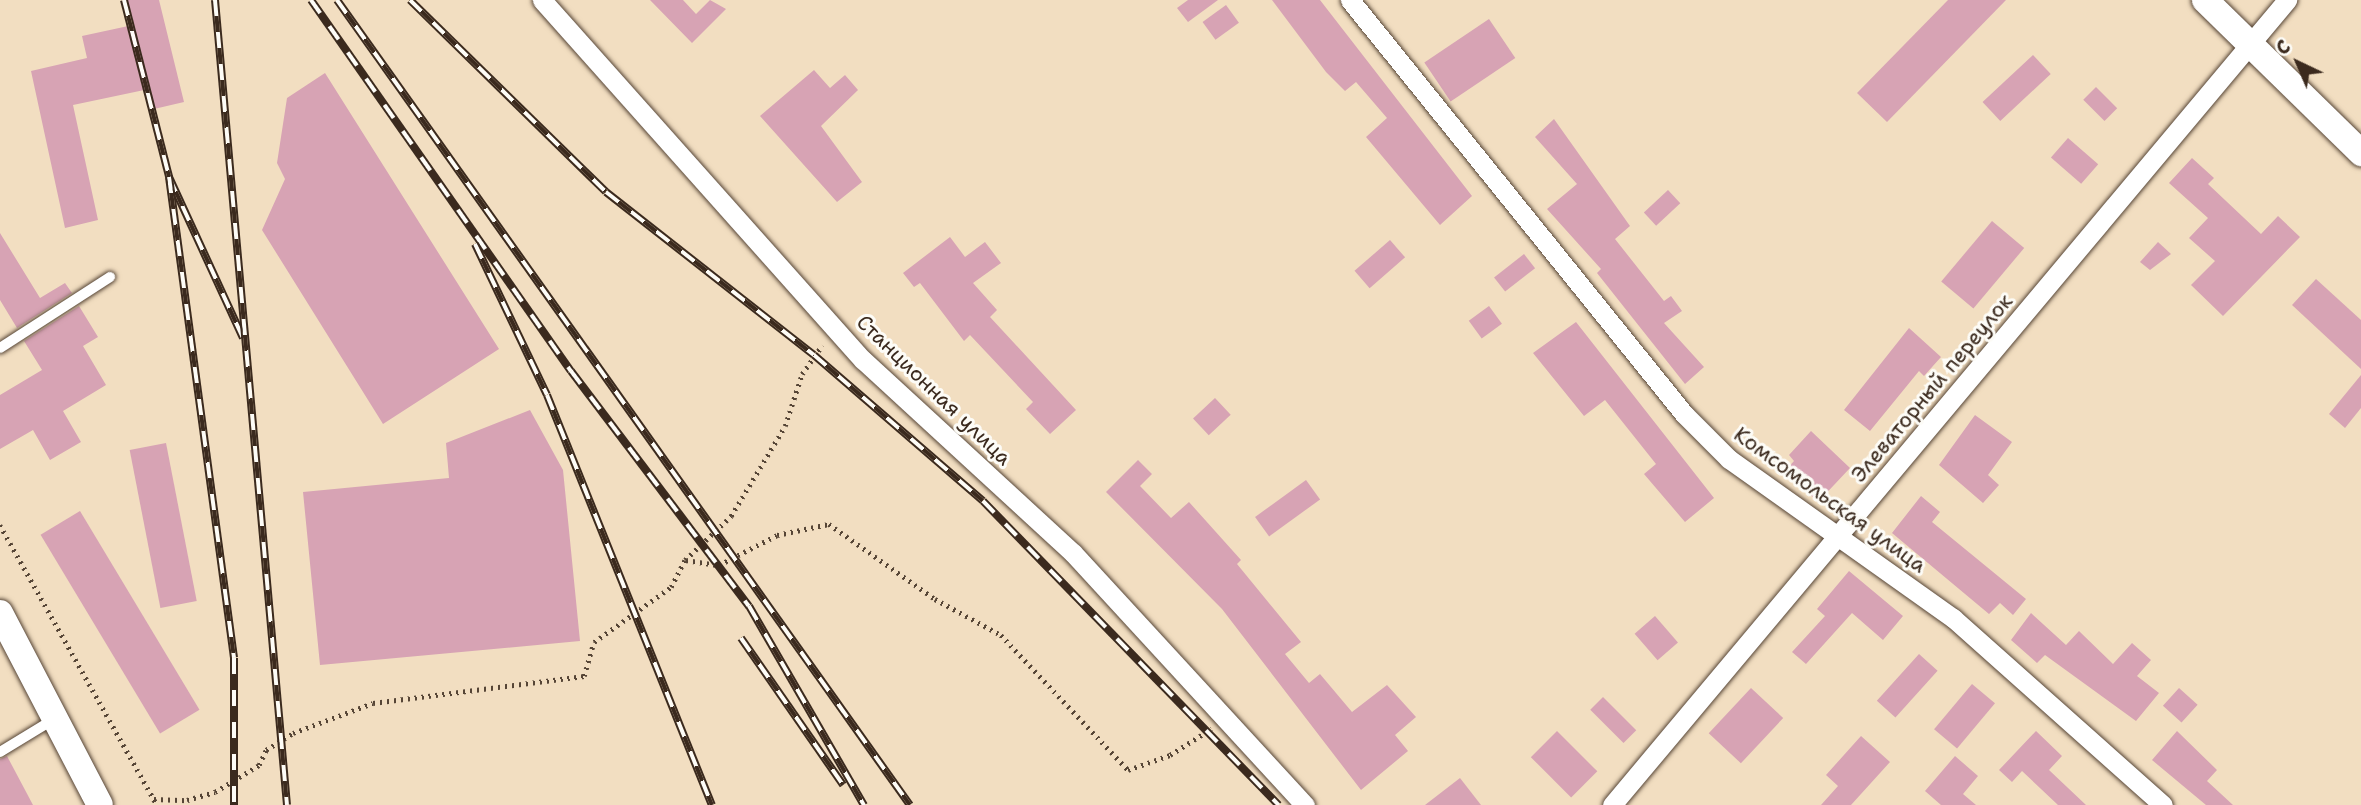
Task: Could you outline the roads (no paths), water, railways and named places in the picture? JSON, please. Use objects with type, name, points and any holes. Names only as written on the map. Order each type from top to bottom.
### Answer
[{"type":"street","name":"Станционная улица","points":[[542,0],[836,328],[1073,553],[1222,720],[1305,805]]},
{"type":"street","name":"Комсомольская улица","points":[[1350,0],[1684,414],[1729,459],[1953,618],[2163,805]]},
{"type":"street","points":[[2205,0],[2361,153]]},
{"type":"street","name":"Элеваторный переулок","points":[[1612,805],[1840,536],[2249,42],[2287,0]]},
{"type":"street","points":[[0,613],[100,805]]},
{"type":"lane","points":[[0,348],[110,277]]},
{"type":"lane","points":[[0,752],[55,718]]},
{"type":"railway","points":[[124,0],[169,177],[243,338]]},
{"type":"railway","points":[[215,0],[287,805]]},
{"type":"railway","points":[[311,0],[571,371],[749,606],[864,805]]},
{"type":"railway","points":[[337,0],[910,805]]},
{"type":"railway","points":[[410,0],[606,192],[814,355],[983,501],[1279,805]]},
{"type":"railway","points":[[169,177],[234,658],[234,805]]},
{"type":"railway","points":[[475,244],[547,395],[712,805]]},
{"type":"railway","points":[[741,638],[843,785]]}]
